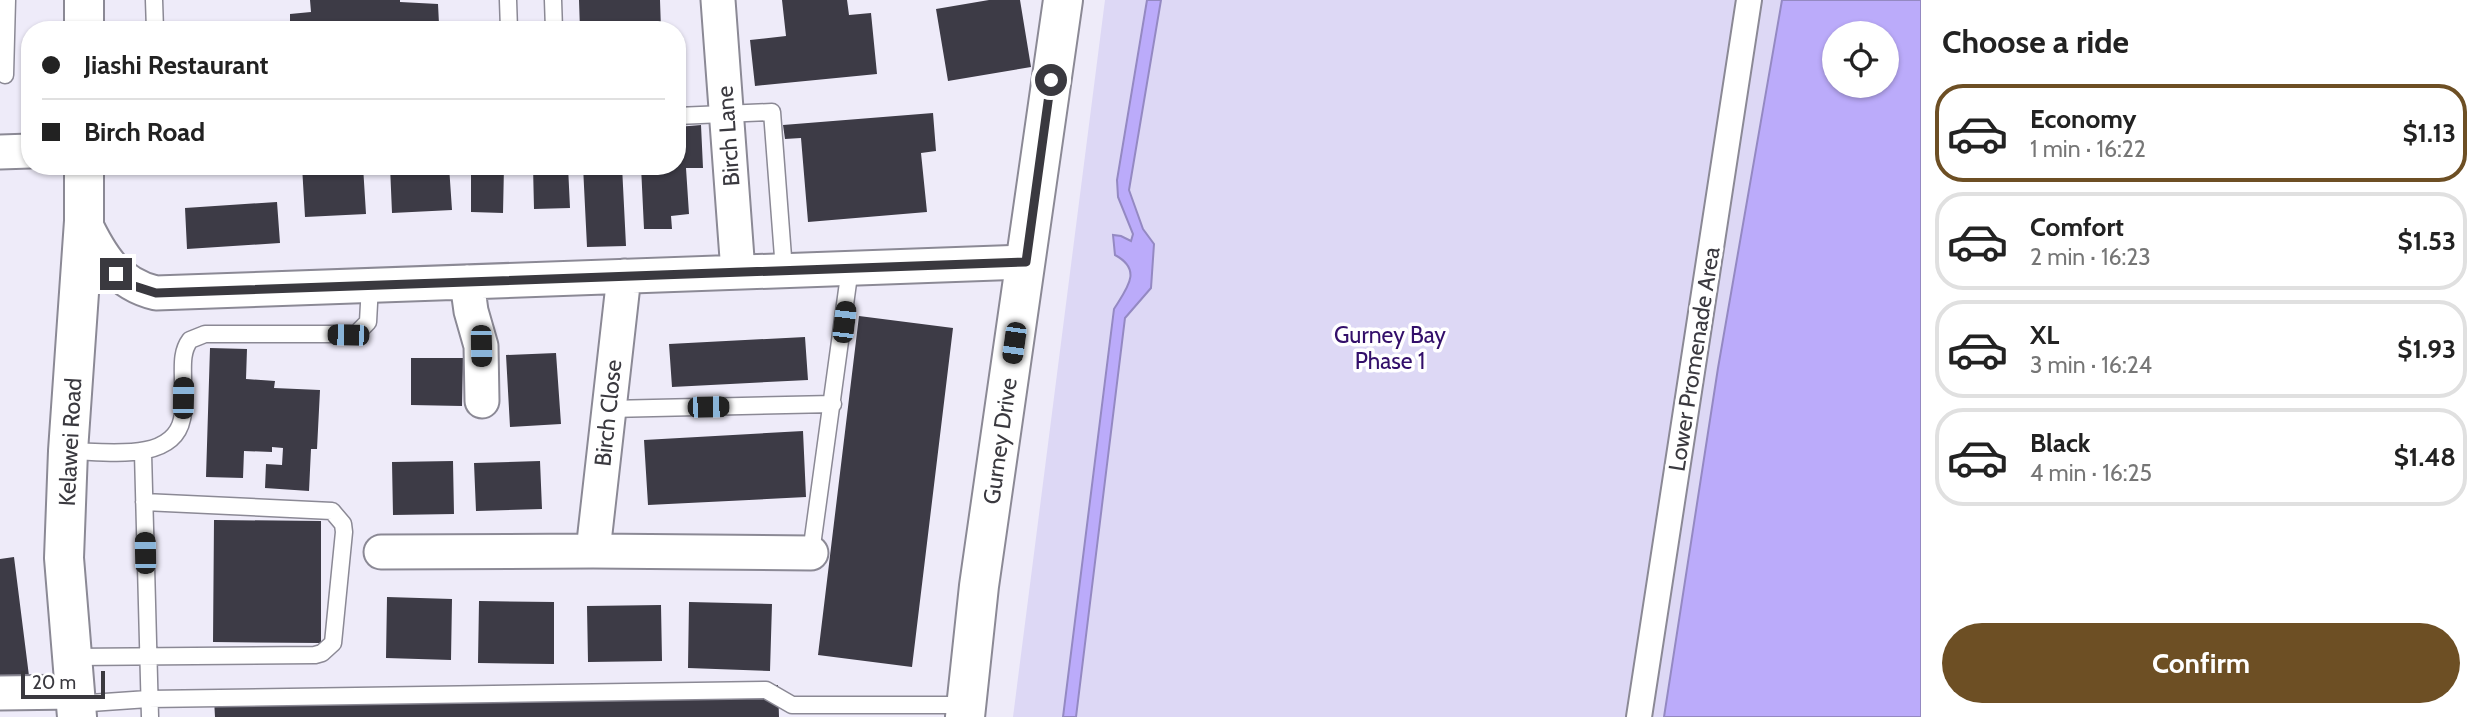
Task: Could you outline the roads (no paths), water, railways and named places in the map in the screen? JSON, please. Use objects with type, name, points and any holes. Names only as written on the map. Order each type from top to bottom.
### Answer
[{"type":"main road","points":[[84,0],[84,21]]},
{"type":"main road","name":"Gurney Drive","points":[[965,711],[979,586],[1063,0]]},
{"type":"main road","name":"Kelawei Road","points":[[75,693],[64,558],[68,451],[84,221],[84,175]]},
{"type":"street","name":"Birch Lane","points":[[718,0],[738,272]]},
{"type":"street","name":"Lower Promenade Area","points":[[1639,717],[1749,0]]},
{"type":"street","points":[[0,152],[21,151]]},
{"type":"street","points":[[84,221],[95,246],[116,274],[131,285],[156,293],[1026,262]]},
{"type":"street","name":"Birch Close","points":[[593,551],[624,276]]},
{"type":"street","points":[[467,282],[471,311],[481,346],[482,401]]},
{"type":"street","points":[[381,552],[811,553]]},
{"type":"street","points":[[0,693],[75,693]]},
{"type":"lane","points":[[5,75],[7,0]]},
{"type":"lane","points":[[154,0],[155,21]]},
{"type":"lane","points":[[508,0],[509,21]]},
{"type":"lane","points":[[553,0],[554,21]]},
{"type":"lane","points":[[686,115],[772,112],[784,270]]},
{"type":"lane","points":[[811,553],[850,268]]},
{"type":"lane","points":[[68,451],[143,453],[159,447],[175,435],[183,420],[184,354],[190,340],[205,334],[356,334],[368,322],[370,285]]},
{"type":"lane","points":[[608,408],[833,404]]},
{"type":"lane","points":[[143,453],[150,717]]},
{"type":"lane","points":[[75,693],[147,655],[322,653],[333,643],[344,532],[339,516],[324,509],[144,502]]},
{"type":"lane","points":[[75,693],[148,699],[766,690],[792,711],[965,711]]},
{"type":"park label","name":"Gurney Bay Phase 1","points":[[1390,348]]}]
